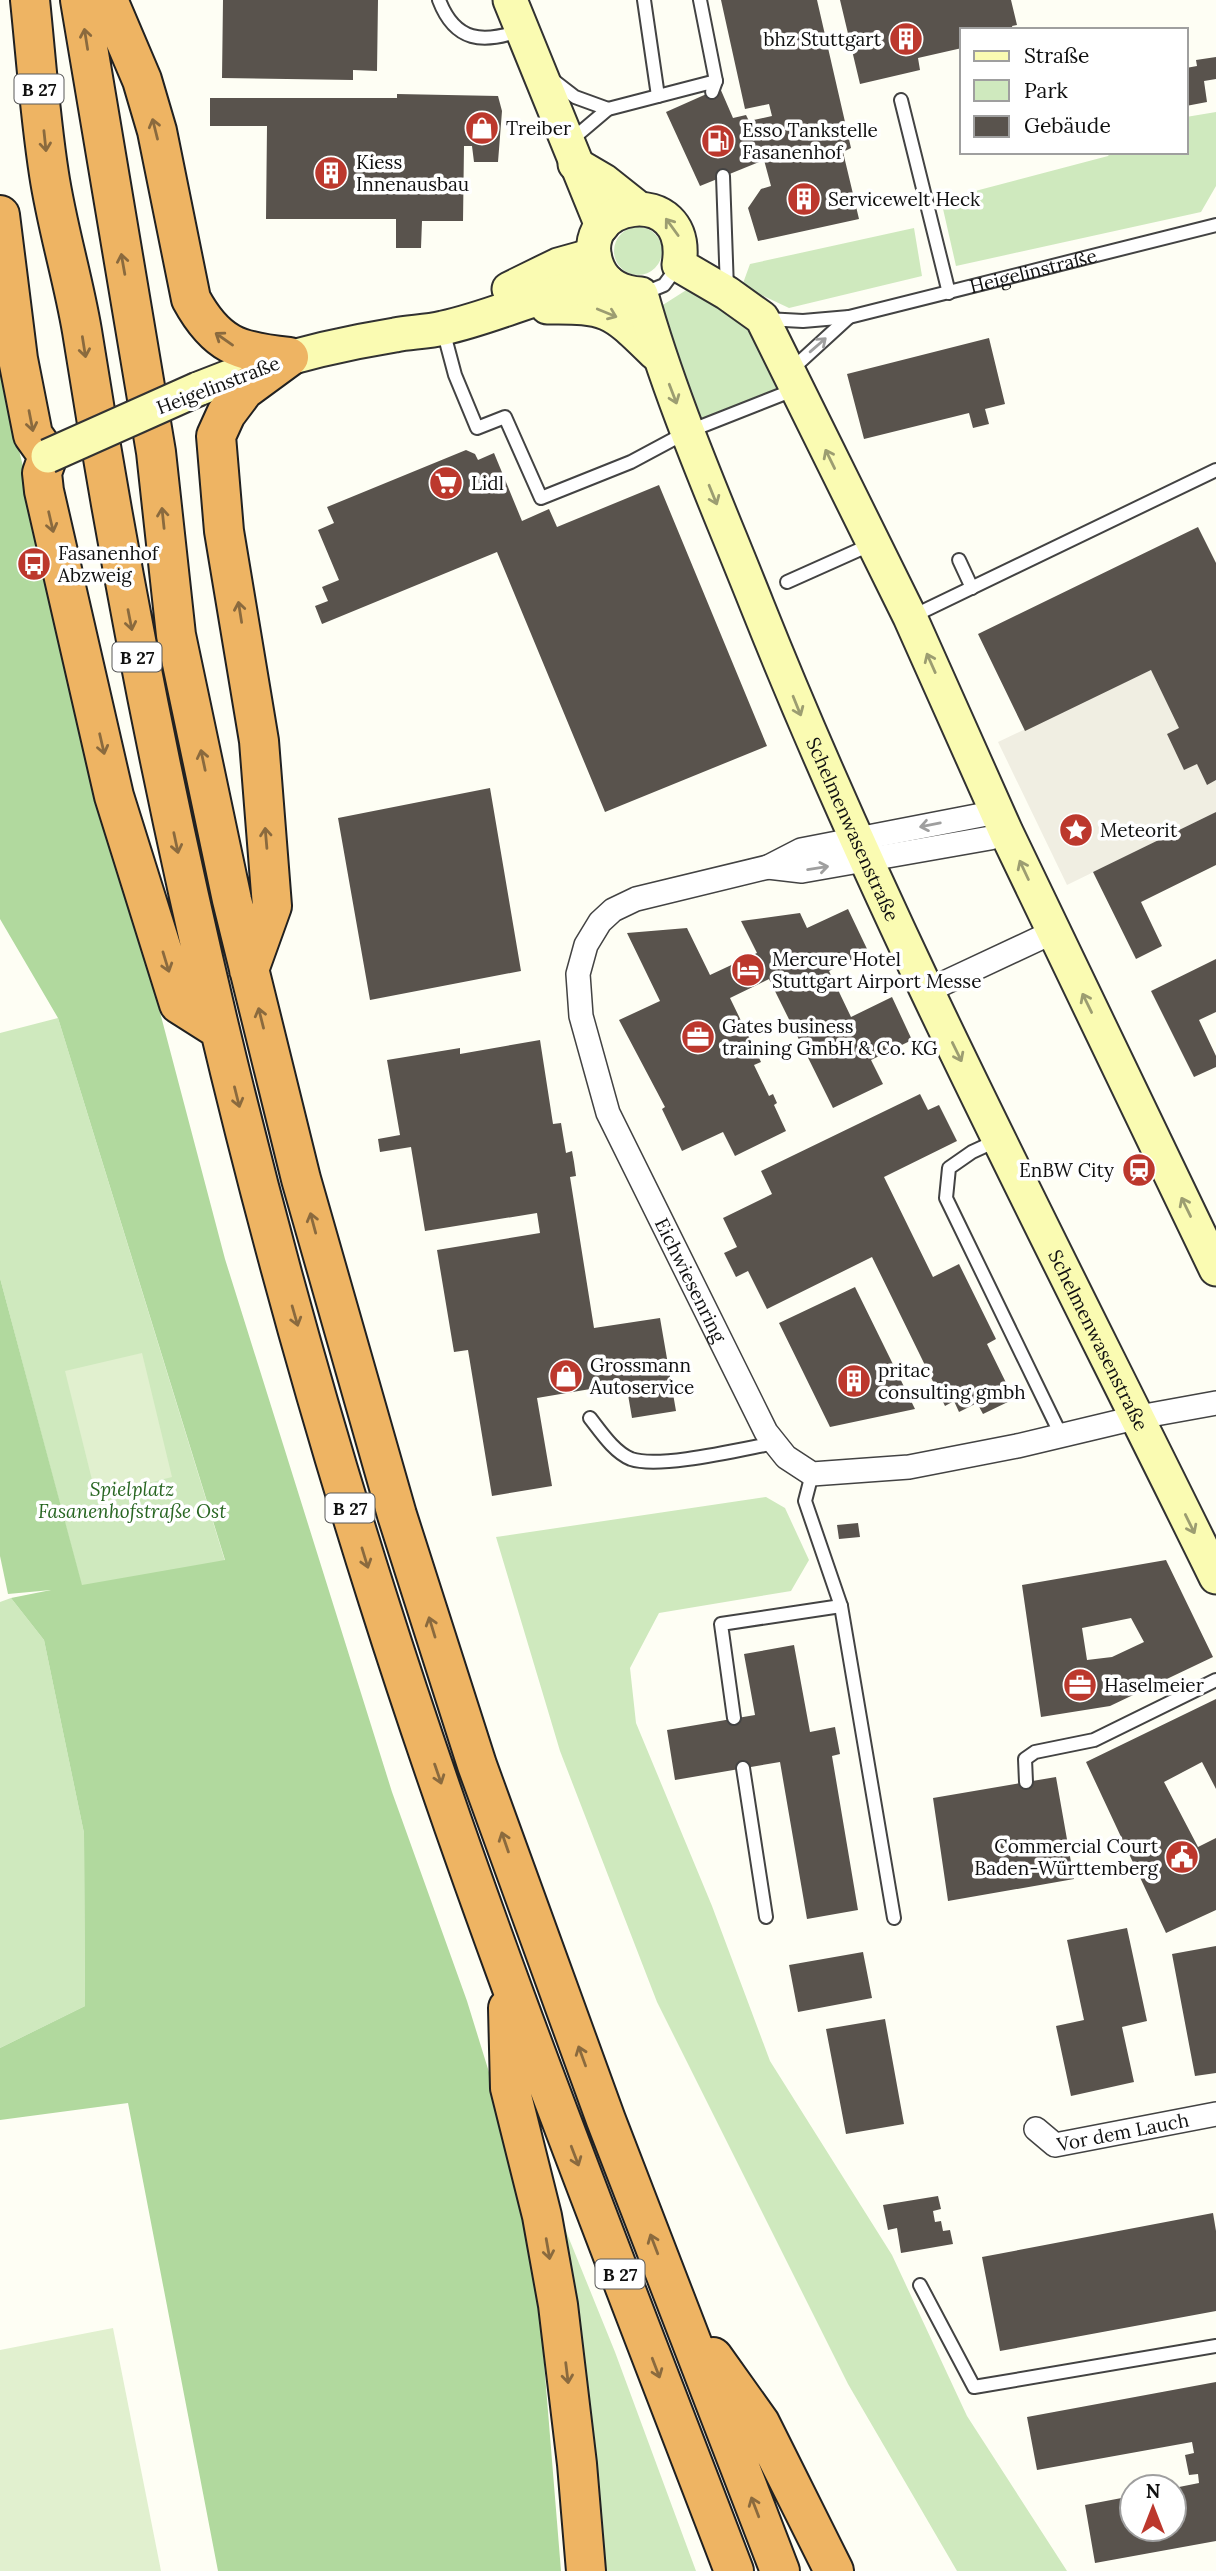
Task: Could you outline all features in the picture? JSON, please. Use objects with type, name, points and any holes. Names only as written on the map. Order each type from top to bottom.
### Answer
[{"type":"highway","name":"B 27","points":[[30,0],[49,177],[74,280],[127,602],[154,742],[220,1030],[270,1228],[375,1591],[508,1978],[734,2571]]},
{"type":"highway","name":"B 27","points":[[80,0],[156,452],[176,635],[249,970],[301,1179],[350,1358],[438,1648],[543,1950],[780,2571]]},
{"type":"highway","points":[[108,0],[142,80],[157,131],[191,299],[204,323],[225,342],[251,353],[289,357]]},
{"type":"highway","points":[[0,215],[18,359],[33,435],[48,456],[42,473],[44,491],[114,796],[179,1004],[220,1030]]},
{"type":"highway","points":[[249,970],[272,906],[259,741],[224,531],[216,436],[226,414],[244,390],[289,357]]},
{"type":"highway","points":[[508,1978],[510,2088],[542,2216],[558,2305],[577,2464],[586,2571]]},
{"type":"highway","points":[[679,2308],[760,2423],[834,2571]]},
{"type":"street","points":[[516,15],[571,154],[601,254],[618,289],[641,294]]},
{"type":"street","points":[[571,154],[638,208]]},
{"type":"street","points":[[601,254],[620,211],[638,208],[652,210],[673,226],[681,252],[678,265],[727,293],[762,318],[910,617],[1001,822],[1216,1269]]},
{"type":"street","name":"Heigelinstraße","points":[[395,335],[440,313],[506,290],[558,265],[601,254]]},
{"type":"street","name":"Heigelinstraße","points":[[48,456],[198,389],[289,357],[442,328],[516,307],[568,288],[601,254]]},
{"type":"street","name":"Schelmenwasenstraße","points":[[641,294],[659,357],[687,432],[804,724],[927,991],[1216,1577]]},
{"type":"street","points":[[516,307],[589,307],[608,311],[625,322],[659,357]]},
{"type":"street","name":"Eichwiesenring","points":[[812,1474],[786,1457],[766,1432],[608,1113],[581,1016],[578,974],[586,946],[600,922],[613,909],[635,899],[768,867],[801,850],[862,850],[1001,822]]},
{"type":"street","points":[[927,991],[1053,932]]},
{"type":"street","points":[[812,1474],[909,1467],[1216,1403]]},
{"type":"street","name":"Vor dem Lauch","points":[[1035,2129],[1055,2145],[1216,2114]]},
{"type":"lane","points":[[439,0],[450,24],[467,36],[496,39],[516,15]]},
{"type":"lane","points":[[644,0],[658,96]]},
{"type":"lane","points":[[537,67],[575,97],[608,109],[658,96],[714,86],[700,0]]},
{"type":"lane","points":[[901,100],[949,293]]},
{"type":"lane","points":[[571,154],[608,109]]},
{"type":"lane","points":[[723,176],[727,293]]},
{"type":"lane","name":"Heigelinstraße","points":[[762,318],[803,321],[849,317],[1216,225]]},
{"type":"lane","points":[[641,294],[664,285],[675,275],[678,265]]},
{"type":"lane","name":"Heigelinstraße","points":[[792,381],[849,317]]},
{"type":"lane","points":[[442,328],[455,374],[477,428],[505,417],[541,498],[631,461],[792,381]]},
{"type":"lane","points":[[910,617],[1216,470]]},
{"type":"lane","points":[[787,582],[872,544]]},
{"type":"lane","points":[[959,561],[972,588]]},
{"type":"lane","points":[[1000,1139],[972,1152],[949,1168],[946,1198],[1061,1434]]},
{"type":"lane","points":[[590,1418],[612,1445],[630,1458],[651,1463],[775,1443]]},
{"type":"lane","points":[[812,1474],[805,1501],[841,1606],[894,1918]]},
{"type":"lane","points":[[734,1718],[721,1624],[841,1606]]},
{"type":"lane","points":[[1026,1782],[1025,1759],[1035,1752],[1094,1740],[1216,1680]]},
{"type":"lane","points":[[743,1769],[766,1917]]},
{"type":"lane","points":[[920,2285],[974,2387],[1216,2346]]},
{"type":"green space","points":[[1216,112],[1216,186],[1201,212],[956,266],[941,200],[1110,154],[1188,154],[1188,117]]},
{"type":"green space","points":[[638,227],[655,234],[662,251],[655,268],[638,275],[621,268],[614,251],[621,234]]},
{"type":"green space","points":[[914,228],[922,276],[789,308],[742,286],[750,264]]},
{"type":"green space","points":[[691,287],[742,317],[782,387],[695,422],[655,310]]},
{"type":"green space","points":[[0,373],[122,868],[225,1259],[392,1792],[467,2001],[505,2124],[536,2264],[561,2571],[218,2571],[128,2103],[0,2120],[0,2048],[85,2006],[84,1833],[44,1640],[11,1598],[51,1590],[8,1594],[0,1556],[0,1278],[82,1585],[225,1560],[58,1018],[0,919]]},
{"type":"green space","name":"Spielplatz Fasanenhofstraße Ost","points":[[58,1018],[225,1561],[82,1587],[0,1278],[0,1033]]},
{"type":"green space","points":[[142,1353],[172,1477],[96,1496],[65,1371]]},
{"type":"green space","points":[[766,1497],[785,1508],[809,1560],[791,1591],[659,1613],[630,1668],[636,1723],[712,1906],[770,2061],[892,2255],[967,2416],[1067,2571],[957,2571],[848,2384],[657,2002],[560,1751],[496,1537]]},
{"type":"green space","points":[[11,1598],[44,1640],[84,1833],[85,2006],[0,2048],[0,1602]]},
{"type":"green space","points":[[555,2204],[615,2352],[696,2571],[598,2571]]},
{"type":"green space","points":[[113,2328],[161,2571],[0,2571],[0,2350]]},
{"type":"shaded area","points":[[1151,670],[1207,784],[1216,780],[1216,812],[1067,885],[998,742]]},
{"type":"building","points":[[223,0],[378,0],[377,71],[353,70],[353,80],[222,78]]},
{"type":"building","points":[[721,0],[817,0],[851,148],[843,152],[859,219],[758,241],[748,208],[761,189],[771,186],[764,160],[700,186],[666,112],[720,88],[733,118],[746,115],[749,121],[772,116],[769,104],[745,109]]},
{"type":"building","name":"bhz Stuttgart","points":[[840,0],[1011,0],[1017,25],[1012,28],[960,28],[960,48],[918,58],[920,70],[860,84]]},
{"type":"building","points":[[1216,57],[1216,79],[1204,81],[1207,102],[1188,106],[1188,68],[1197,66],[1196,60]]},
{"type":"building","name":"Kiess Innenausbau","points":[[397,94],[498,96],[502,111],[498,162],[474,162],[472,146],[464,146],[463,221],[422,221],[421,248],[396,248],[396,219],[266,219],[267,126],[210,126],[210,98],[397,98]]},
{"type":"building","points":[[989,338],[1005,404],[985,409],[989,424],[973,428],[969,413],[864,439],[847,374]]},
{"type":"building","points":[[466,450],[475,454],[478,460],[494,453],[522,521],[549,509],[557,527],[659,485],[767,746],[605,812],[497,552],[322,624],[315,606],[328,601],[322,587],[339,580],[318,530],[334,523],[327,507]]},
{"type":"building","points":[[1198,527],[1216,563],[1216,780],[1207,785],[1197,764],[1184,770],[1167,734],[1179,728],[1151,670],[1025,731],[978,634]]},
{"type":"building","points":[[490,788],[521,971],[370,1000],[338,818]]},
{"type":"building","points":[[1216,812],[1216,865],[1141,902],[1162,946],[1136,959],[1093,872]]},
{"type":"building","points":[[848,909],[868,951],[829,971],[851,1017],[892,997],[912,1040],[871,1060],[883,1084],[833,1108],[769,979],[730,998],[761,1062],[754,1065],[769,1096],[773,1094],[777,1103],[774,1105],[786,1131],[735,1156],[723,1132],[682,1151],[662,1109],[665,1107],[619,1020],[660,1001],[627,933],[687,928],[710,975],[757,953],[741,921],[800,913],[807,928]]},
{"type":"building","points":[[1216,959],[1216,1012],[1199,1020],[1216,1056],[1216,1067],[1194,1077],[1151,991]]},
{"type":"building","points":[[540,1040],[553,1124],[561,1123],[566,1153],[572,1151],[576,1176],[570,1177],[594,1328],[660,1318],[676,1411],[632,1418],[626,1383],[537,1398],[552,1486],[492,1496],[468,1350],[454,1352],[437,1250],[540,1233],[537,1213],[425,1231],[411,1147],[380,1152],[378,1139],[400,1135],[387,1060],[460,1048],[460,1054]]},
{"type":"building","points":[[920,1094],[928,1110],[939,1105],[957,1141],[884,1177],[933,1277],[959,1264],[996,1339],[987,1344],[1014,1399],[983,1414],[977,1403],[959,1412],[954,1401],[945,1406],[872,1257],[767,1309],[748,1271],[736,1277],[724,1253],[737,1247],[723,1218],[772,1194],[761,1171]]},
{"type":"building","name":"pritac consulting gmbh","points":[[855,1287],[915,1409],[830,1427],[779,1323]]},
{"type":"building","points":[[858,1523],[860,1537],[839,1539],[837,1525]]},
{"type":"building","points":[[1166,1560],[1213,1657],[1110,1706],[1041,1717],[1022,1585]],"holes":[[[1131,1618],[1144,1642],[1112,1657],[1087,1660],[1082,1628]]]},
{"type":"building","points":[[794,1645],[810,1732],[835,1727],[840,1754],[832,1756],[858,1910],[807,1919],[780,1762],[675,1780],[667,1730],[755,1715],[744,1654]]},
{"type":"building","points":[[1216,1699],[1216,1789],[1202,1762],[1164,1782],[1198,1847],[1216,1838],[1216,1910],[1166,1933],[1086,1762]]},
{"type":"building","points":[[1056,1777],[1074,1879],[948,1901],[933,1798]]},
{"type":"building","points":[[1127,1928],[1147,2021],[1122,2027],[1134,2082],[1071,2096],[1056,2026],[1084,2020],[1067,1940]]},
{"type":"building","points":[[1216,1946],[1216,2073],[1195,2076],[1172,1954]]},
{"type":"building","points":[[863,1952],[872,1998],[798,2012],[789,1965]]},
{"type":"building","points":[[885,2019],[904,2124],[846,2134],[826,2029]]},
{"type":"building","points":[[938,2196],[941,2209],[933,2211],[935,2222],[941,2221],[943,2231],[950,2230],[953,2244],[901,2253],[897,2228],[888,2230],[883,2205]]},
{"type":"building","points":[[1213,2213],[1216,2231],[1216,2311],[1000,2351],[982,2257]]},
{"type":"building","points":[[1216,2382],[1216,2541],[1095,2563],[1085,2505],[1118,2499],[1118,2543],[1188,2543],[1188,2485],[1199,2483],[1198,2474],[1189,2475],[1185,2455],[1194,2453],[1192,2442],[1037,2470],[1027,2417]]},
{"type":"place","name":"bhz Stuttgart","points":[[906,39]]},
{"type":"place","name":"Treiber","points":[[482,128]]},
{"type":"place","name":"Esso Tankstelle Fasanenhof","points":[[718,141]]},
{"type":"place","name":"Kiess Innenausbau","points":[[331,173]]},
{"type":"place","name":"Servicewelt Heck","points":[[804,199]]},
{"type":"place","name":"Lidl","points":[[446,483]]},
{"type":"place","name":"Fasanenhof Abzweig","points":[[34,564]]},
{"type":"place","name":"Meteorit","points":[[1076,830]]},
{"type":"place","name":"Mercure Hotel Stuttgart Airport Messe","points":[[748,970]]},
{"type":"place","name":"Gates business training GmbH & Co. KG","points":[[698,1037]]},
{"type":"place","name":"EnBW City","points":[[1139,1170]]},
{"type":"place","name":"Grossmann Autoservice","points":[[566,1376]]},
{"type":"place","name":"pritac consulting gmbh","points":[[854,1381]]},
{"type":"place","name":"Haselmeier","points":[[1080,1685]]},
{"type":"place","name":"Commercial Court Baden-Württemberg","points":[[1182,1857]]}]
